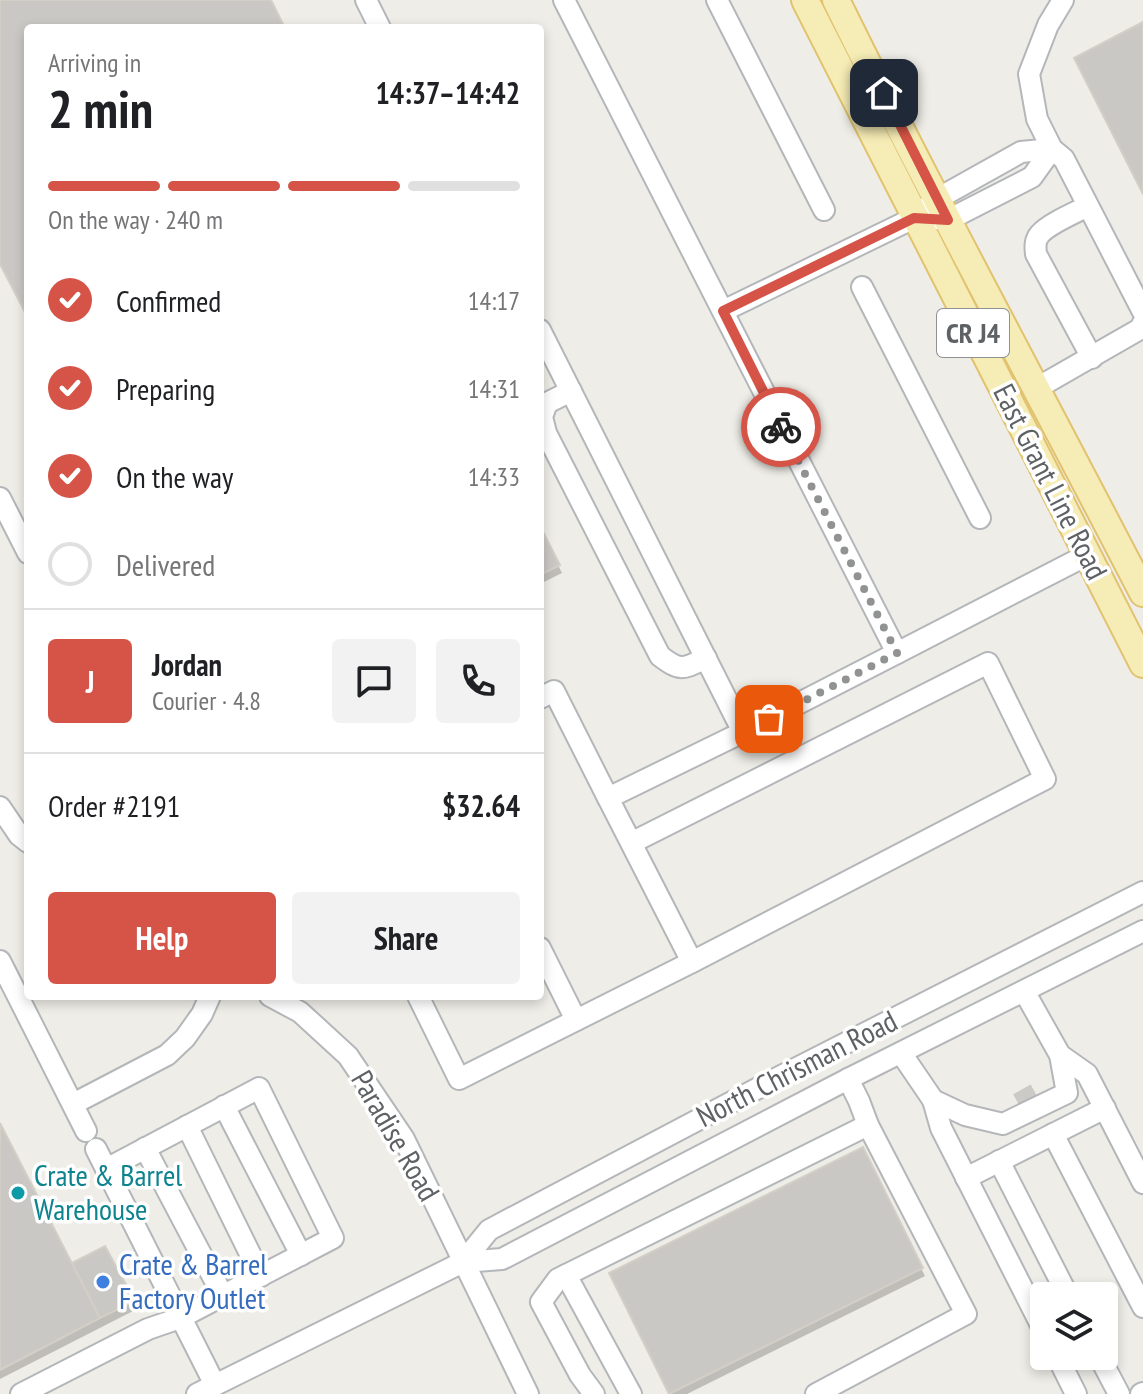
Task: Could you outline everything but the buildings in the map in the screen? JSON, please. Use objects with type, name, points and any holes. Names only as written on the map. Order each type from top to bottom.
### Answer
[{"type":"main road","name":"East Grant Line Road","points":[[805,0],[1143,664]]},
{"type":"main road","name":"East Grant Line Road","points":[[836,0],[942,209],[1141,583]]},
{"type":"street","points":[[366,0],[378,24]]},
{"type":"street","points":[[564,0],[897,653]]},
{"type":"street","points":[[717,0],[824,210]]},
{"type":"street","points":[[1063,0],[1048,25],[1029,74],[1037,119],[1052,149],[1064,159],[1143,312]]},
{"type":"street","points":[[723,311],[914,218],[1032,177],[1052,149]]},
{"type":"street","points":[[1088,206],[1047,229],[1039,235],[1035,244],[1036,254],[1092,358]]},
{"type":"street","points":[[862,287],[980,518]]},
{"type":"street","points":[[1037,388],[1140,329],[1143,323]]},
{"type":"street","points":[[544,338],[743,732]]},
{"type":"street","points":[[544,411],[547,403],[571,391]]},
{"type":"street","points":[[544,425],[660,656],[673,666],[686,668],[706,658]]},
{"type":"street","points":[[0,498],[24,545]]},
{"type":"street","points":[[608,798],[1087,555]]},
{"type":"street","points":[[420,1000],[459,1079],[1045,779],[988,663],[631,843]]},
{"type":"street","points":[[544,696],[554,691],[692,962]]},
{"type":"street","points":[[0,807],[24,839]]},
{"type":"street","name":"North Chrisman Road","points":[[463,1262],[489,1230],[783,1075],[1143,892]]},
{"type":"street","name":"North Chrisman Road","points":[[206,1390],[463,1262],[502,1259],[848,1079],[1143,931]]},
{"type":"street","points":[[544,956],[576,1020]]},
{"type":"street","points":[[0,961],[180,1318],[206,1390]]},
{"type":"street","points":[[933,1100],[965,1115],[1003,1124],[1067,1093],[1060,1055],[1024,991]]},
{"type":"street","points":[[73,1104],[167,1055],[185,1038],[208,1000]]},
{"type":"street","name":"Paradise Road","points":[[278,1000],[300,1012],[348,1056],[404,1139],[528,1394]]},
{"type":"street","points":[[901,1053],[933,1100],[941,1128],[1030,1304]]},
{"type":"street","points":[[1060,1055],[1087,1074],[1143,1183]]},
{"type":"street","points":[[816,1394],[966,1314],[868,1125],[848,1079]]},
{"type":"street","points":[[21,1394],[148,1329],[180,1318],[333,1238],[259,1088],[106,1169]]},
{"type":"street","points":[[1003,1124],[1003,1110],[1046,1089],[1058,1096]]},
{"type":"street","points":[[224,1106],[301,1255]]},
{"type":"street","points":[[966,1178],[1105,1108]]},
{"type":"street","points":[[594,1394],[580,1375],[541,1302],[558,1279],[868,1125]]},
{"type":"street","points":[[187,1126],[261,1276]]},
{"type":"street","points":[[1053,1134],[1143,1307]]},
{"type":"street","points":[[145,1148],[223,1296]]},
{"type":"street","points":[[999,1161],[1061,1282]]},
{"type":"street","points":[[566,1275],[631,1394]]},
{"type":"street","points":[[1064,1370],[1076,1394]]},
{"type":"street","points":[[1106,1370],[1119,1394]]},
{"type":"tunnel","points":[[1018,1103],[1036,1093]]},
{"type":"way so far","points":[[769,719],[897,653],[781,427]]},
{"type":"place","name":"Crate & Barrel Warehouse","points":[[18,1193]]},
{"type":"place","name":"Crate & Barrel Factory Outlet","points":[[103,1282]]},
{"type":"route","points":[[781,427],[723,311],[914,218],[948,220],[884,93]]}]
